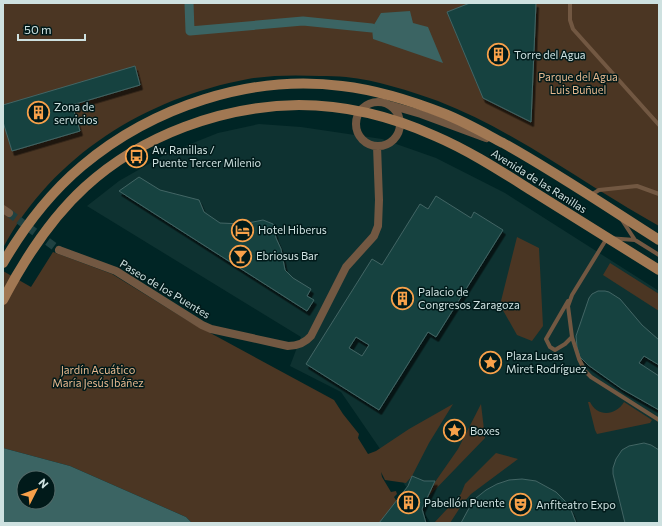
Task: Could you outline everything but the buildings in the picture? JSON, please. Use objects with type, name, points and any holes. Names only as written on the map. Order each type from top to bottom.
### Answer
[{"type":"main road","name":"Avenida de las Ranillas","points":[[3,263],[30,221],[69,177],[109,146],[131,132],[159,117],[211,97],[277,85],[301,84],[342,86],[383,94],[446,114],[499,141],[546,168],[659,240]]},
{"type":"main road","name":"Avenida de las Ranillas","points":[[3,300],[13,280],[50,225],[72,200],[94,179],[114,164],[148,143],[212,118],[255,108],[299,105],[330,107],[360,112],[395,112],[435,136],[507,174],[659,270]]},
{"type":"street","name":"Avenida de las Ranillas","points":[[383,94],[391,100],[395,112]]},
{"type":"street","name":"Avenida de las Ranillas","points":[[360,112],[366,106],[382,103],[395,112],[421,114],[499,141]]},
{"type":"street","points":[[360,112],[356,126],[360,137],[368,143],[377,146],[389,144],[394,140],[399,132],[395,112]]},
{"type":"street","name":"Paseo de los Puentes","points":[[59,250],[116,271],[202,325],[211,329],[288,346],[297,346],[306,342],[311,336],[346,267],[374,236],[378,226],[379,207],[377,146]]},
{"type":"lane","points":[[570,3],[570,20],[573,29],[659,125]]},
{"type":"lane","points":[[590,195],[599,190],[637,186],[659,194]]},
{"type":"lane","points":[[617,213],[636,240],[659,255]]},
{"type":"lane","points":[[572,337],[565,344],[555,350],[550,347],[546,339],[607,238],[636,240]]},
{"type":"lane","points":[[572,296],[568,306],[572,337],[579,359],[588,374],[659,420]]},
{"type":"shaded area","points":[[259,124],[301,127],[382,139],[436,158],[505,193],[659,291],[659,523],[431,523],[341,392],[290,366],[301,337],[87,206],[119,181],[168,153],[218,133]]},
{"type":"green space","name":"Parque del Agua Luis Buñuel","points":[[3,3],[659,3],[659,226],[520,141],[480,120],[438,101],[393,86],[357,78],[302,75],[248,79],[210,88],[174,100],[139,116],[106,136],[76,159],[48,185],[24,215],[3,248]]},
{"type":"green space","points":[[517,237],[539,248],[543,326],[532,341],[517,335],[500,305]]},
{"type":"green space","name":"Jardín Acuático María Jesús Ibáñez","points":[[53,252],[112,274],[190,322],[334,400],[359,434],[358,438],[368,454],[376,451],[409,429],[453,404],[429,443],[412,476],[406,483],[385,480],[381,472],[382,477],[391,492],[396,491],[397,494],[394,497],[410,523],[192,523],[186,517],[70,466],[3,448],[3,271],[31,287]]},
{"type":"green space","points":[[610,263],[659,294],[659,311],[603,275]]},
{"type":"green space","points":[[588,402],[590,402],[597,410],[607,413],[621,407],[624,402],[652,420],[650,423],[597,434]]},
{"type":"green space","points":[[481,404],[485,438],[427,498],[435,482],[458,449]]},
{"type":"green space","points":[[496,453],[518,459],[471,494],[463,503],[450,523],[434,523],[461,494],[465,484]]},
{"type":"water","points":[[410,11],[413,23],[428,27],[443,63],[373,39],[372,28],[381,13]]},
{"type":"water","points":[[3,448],[70,466],[186,517],[192,523],[3,523]]},
{"type":"waterway","points":[[189,3],[190,31],[303,21],[372,28]]},
{"type":"tunnel","points":[[9,213],[59,250]]},
{"type":"place","name":"Torre del Agua","points":[[499,55]]},
{"type":"place","name":"Zona de servicios","points":[[39,113]]},
{"type":"place","name":"Av. Ranillas / Puente Tercer Milenio","points":[[136,156]]},
{"type":"place","name":"Hotel Hiberus","points":[[242,230]]},
{"type":"place","name":"Ebriosus Bar","points":[[241,256]]},
{"type":"place","name":"Palacio de Congresos Zaragoza","points":[[403,298]]},
{"type":"place","name":"Plaza Lucas Miret Rodríguez","points":[[491,362]]},
{"type":"place","name":"Boxes","points":[[455,431]]},
{"type":"place","name":"Pabellón Puente","points":[[409,503]]},
{"type":"place","name":"Anfiteatro Expo","points":[[520,505]]}]
